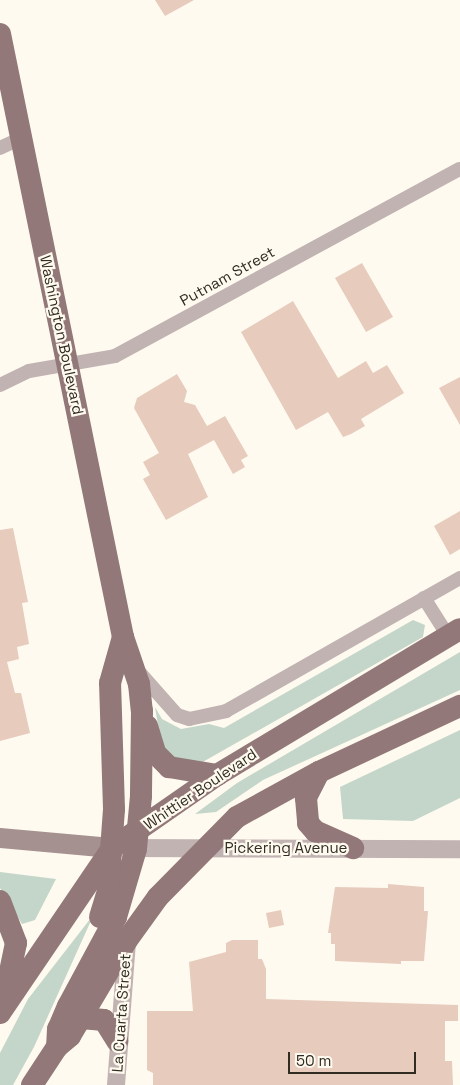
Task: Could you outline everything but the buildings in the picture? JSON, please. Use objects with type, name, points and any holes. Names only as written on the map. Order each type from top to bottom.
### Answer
[{"type":"main road","name":"Washington Boulevard","points":[[0,34],[70,365],[123,637],[139,684],[142,710],[137,839],[116,917],[74,1012]]},
{"type":"main road","name":"Whittier Boulevard","points":[[0,1013],[112,848],[137,839],[217,775],[454,632]]},
{"type":"main road","name":"Washington Boulevard","points":[[74,1012],[71,983],[103,910],[112,848],[110,683],[123,637]]},
{"type":"main road","points":[[32,1085],[57,1047],[74,1012],[158,898],[204,847],[237,818],[319,772],[460,706]]},
{"type":"main road","points":[[142,710],[155,753],[169,767],[217,775]]},
{"type":"main road","points":[[319,772],[306,798],[308,823],[316,831],[353,848]]},
{"type":"main road","points":[[0,838],[112,848]]},
{"type":"main road","points":[[0,901],[16,942],[0,1013]]},
{"type":"main road","points":[[74,1012],[104,1020],[117,1041]]},
{"type":"street","points":[[0,148],[21,138]]},
{"type":"street","name":"Putnam Street","points":[[0,385],[29,371],[115,356],[460,169]]},
{"type":"street","points":[[132,664],[177,715],[188,719],[208,716],[226,711],[460,578]]},
{"type":"street","points":[[424,598],[454,632]]},
{"type":"street","name":"Pickering Avenue","points":[[137,839],[204,847],[460,849]]},
{"type":"street","name":"La Cuarta Street","points":[[116,1085],[117,1041],[127,940]]},
{"type":"green space","points":[[413,620],[425,625],[423,637],[201,763],[173,757],[161,744],[155,707],[162,719],[181,729],[209,724],[224,728]]},
{"type":"green space","points":[[460,652],[460,690],[263,780],[216,812],[195,814],[237,783]]},
{"type":"green space","points":[[460,730],[460,798],[413,821],[343,819],[340,787]]},
{"type":"green space","points":[[0,872],[56,879],[35,920],[22,924],[0,888]]},
{"type":"green space","points":[[94,914],[34,1047],[13,1085],[0,1085],[0,1053],[28,999]]}]
